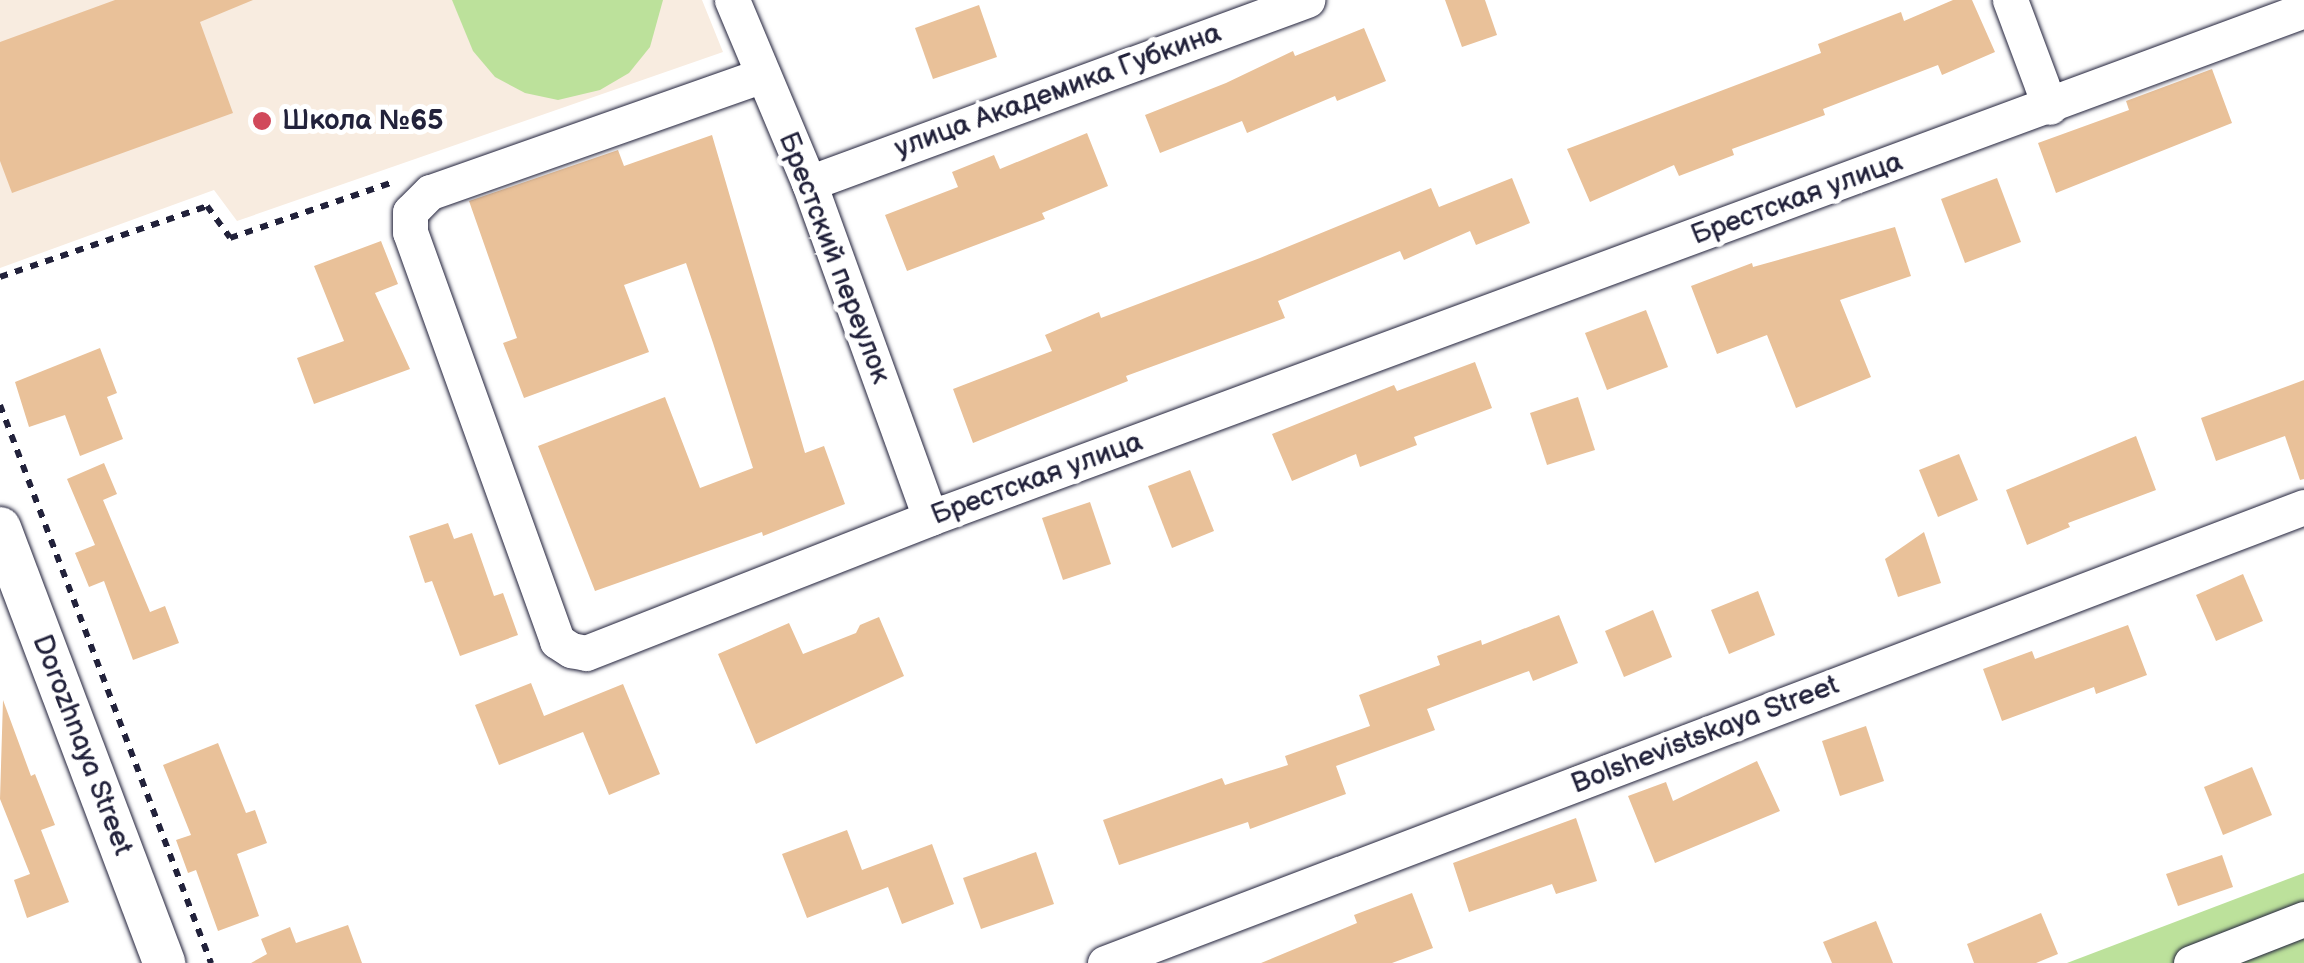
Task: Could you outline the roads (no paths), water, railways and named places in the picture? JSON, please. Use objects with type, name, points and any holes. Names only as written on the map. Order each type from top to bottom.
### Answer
[{"type":"street","name":"Брестский переулок","points":[[732,0],[809,183],[930,518]]},
{"type":"street","name":"улица Академика Губкина","points":[[809,183],[1307,0]]},
{"type":"street","points":[[2010,0],[2050,106]]},
{"type":"street","name":"Брестская улица","points":[[763,75],[430,192],[410,212],[410,232],[558,641],[586,653],[930,518],[2304,10]]},
{"type":"street","name":"Bolshevistskaya Street","points":[[1105,963],[2304,506]]},
{"type":"street","name":"Dorozhnaya Street","points":[[0,528],[164,963]]},
{"type":"street","points":[[2191,963],[2304,919]]},
{"type":"place","name":"Школа №65","points":[[262,121]]}]
